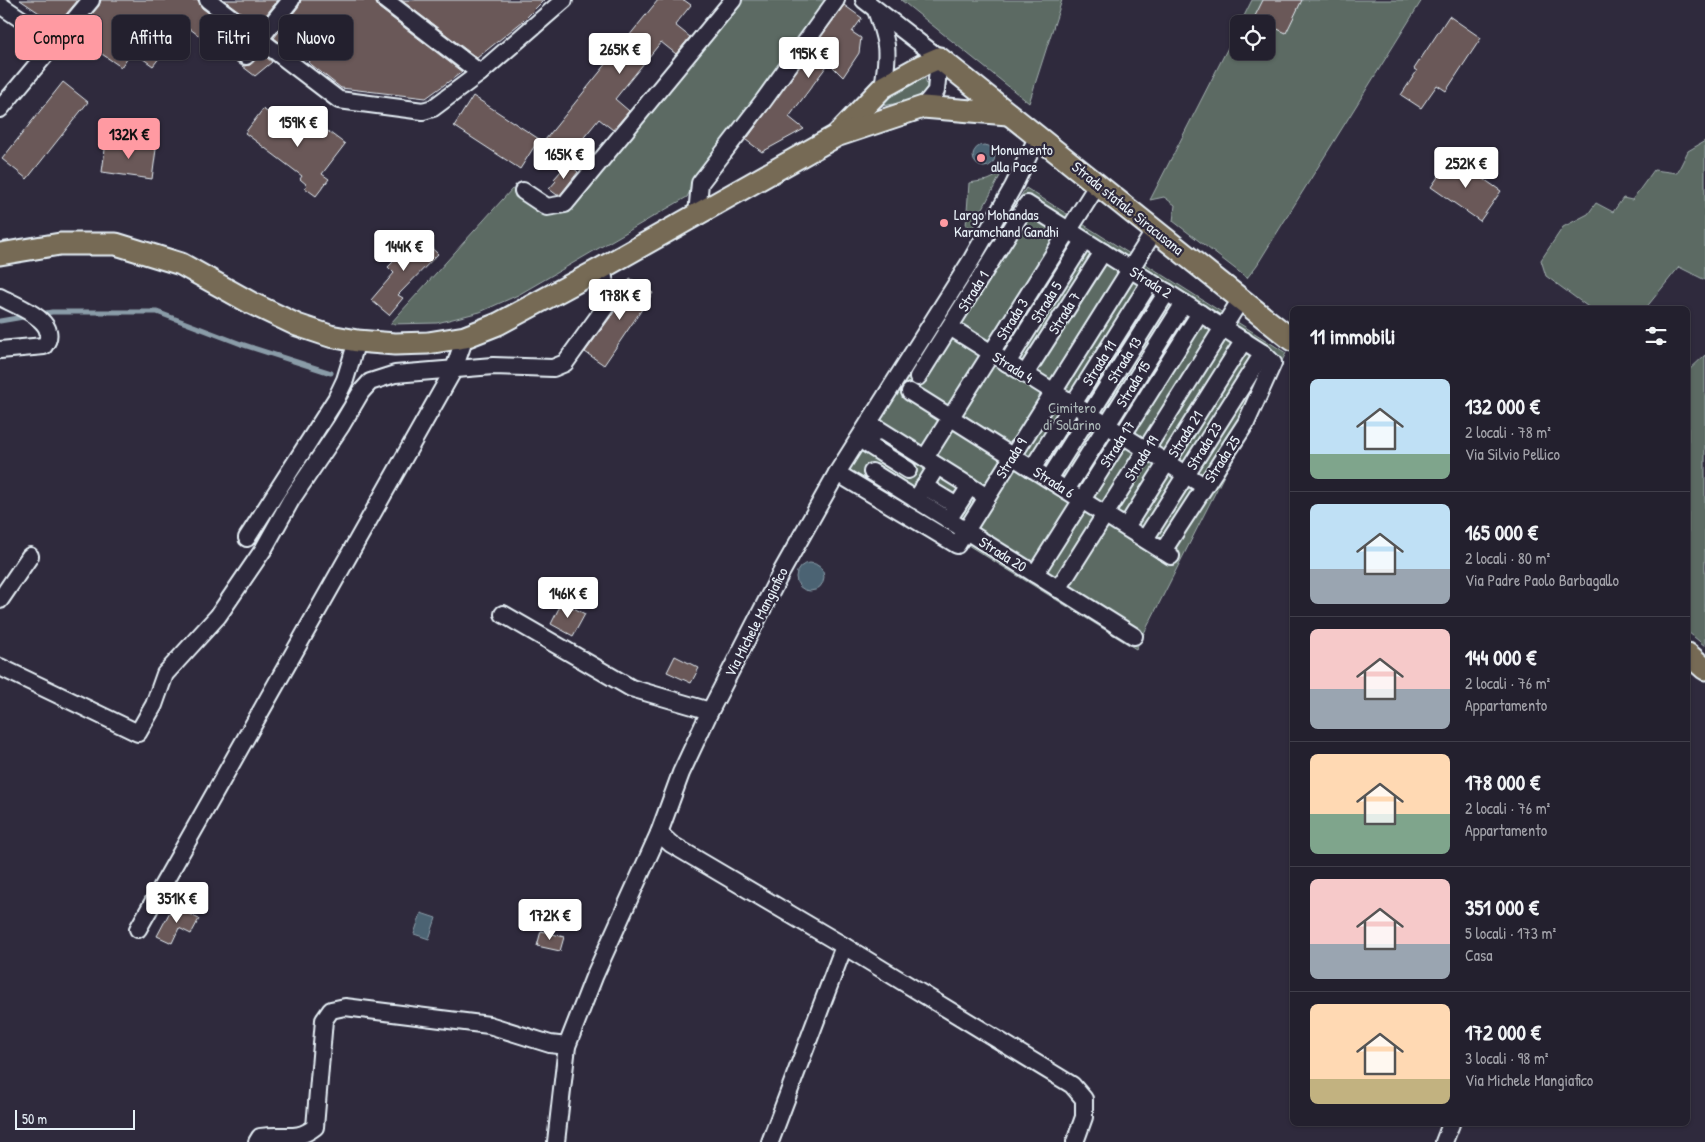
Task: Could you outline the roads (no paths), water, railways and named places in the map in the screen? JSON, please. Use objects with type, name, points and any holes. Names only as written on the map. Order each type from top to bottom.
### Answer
[{"type":"main road","points":[[836,136],[884,87],[923,65],[940,58]]},
{"type":"main road","name":"Strada statale Siracusana","points":[[940,58],[1290,338]]},
{"type":"main road","points":[[0,254],[60,244],[116,244],[181,264],[251,303],[297,325],[330,336],[357,342],[428,343],[465,337],[498,324],[602,268],[836,136],[923,107],[1008,114]]},
{"type":"main road","points":[[1690,656],[1705,669]]},
{"type":"street","points":[[78,15],[91,0]]},
{"type":"street","points":[[208,0],[228,15]]},
{"type":"street","points":[[269,28],[291,0]]},
{"type":"street","points":[[385,0],[480,73]]},
{"type":"street","points":[[269,46],[339,100],[423,111],[433,108],[480,73],[564,0]]},
{"type":"street","points":[[523,191],[547,207],[565,204],[732,0]]},
{"type":"street","points":[[697,214],[700,183],[764,100],[836,0]]},
{"type":"street","points":[[0,5],[15,15]]},
{"type":"street","points":[[870,5],[940,58],[936,91],[923,107]]},
{"type":"street","points":[[870,5],[886,39],[888,58],[884,87]]},
{"type":"street","points":[[0,109],[40,60]]},
{"type":"street","name":"Via Michele Mangiafico","points":[[556,1142],[567,1046],[594,977],[658,833],[681,773],[710,711],[782,571],[837,473],[972,258],[1013,186],[1038,136]]},
{"type":"street","name":"Strada 3","points":[[896,488],[922,471],[950,417],[1098,184]]},
{"type":"street","name":"Strada 2","points":[[1027,204],[1244,340],[1268,358]]},
{"type":"street","name":"Strada 1","points":[[918,377],[1027,204]]},
{"type":"street","name":"Strada 9","points":[[837,473],[957,546],[965,530],[1155,230]]},
{"type":"street","name":"Strada 5","points":[[1007,363],[1084,241]]},
{"type":"street","name":"Strada 7","points":[[1026,374],[1103,252]]},
{"type":"street","points":[[0,667],[138,732],[154,705],[165,674],[218,616],[263,550],[291,500],[341,426],[361,392],[370,382],[395,374],[518,366],[553,368],[565,364],[609,302],[602,268]]},
{"type":"street","name":"Strada 11","points":[[1032,469],[1150,282]]},
{"type":"street","name":"Strada 13","points":[[1049,479],[1166,292]]},
{"type":"street","points":[[0,297],[44,322],[49,331],[49,340],[44,346],[0,350]]},
{"type":"street","name":"Strada 19","points":[[1058,588],[1241,299]]},
{"type":"street","name":"Strada 15","points":[[1066,490],[1184,303]]},
{"type":"street","name":"Strada 17","points":[[1035,574],[1200,313]]},
{"type":"street","name":"Strada 4","points":[[950,327],[1204,486]]},
{"type":"street","points":[[138,929],[454,369],[465,337]]},
{"type":"street","name":"Strada 21","points":[[1126,527],[1244,340]]},
{"type":"street","points":[[247,538],[336,399],[345,380],[357,342]]},
{"type":"street","name":"Strada 23","points":[[1145,539],[1186,475],[1268,358]]},
{"type":"street","name":"Strada 25","points":[[1168,554],[1204,486],[1246,423],[1268,358]]},
{"type":"street","name":"Strada 6","points":[[910,392],[1168,554]]},
{"type":"street","points":[[872,436],[922,471],[960,501],[986,497]]},
{"type":"street","name":"Strada 20","points":[[872,472],[896,488],[922,471],[960,501],[965,530],[1134,636]]},
{"type":"street","points":[[0,600],[30,556]]},
{"type":"street","points":[[502,614],[631,688],[710,711]]},
{"type":"street","points":[[658,833],[671,844],[844,946],[1072,1085],[1084,1099],[1084,1117],[1075,1142]]},
{"type":"street","points":[[770,1142],[844,946]]},
{"type":"street","points":[[257,1142],[260,1137],[268,1136],[296,1141],[308,1137],[315,1127],[324,1020],[331,1010],[345,1007],[489,1024],[550,1044],[567,1046]]},
{"type":"street","points":[[1444,1142],[1450,1126]]},
{"type":"water","points":[[980,145],[988,145],[995,152],[995,160],[988,167],[980,167],[973,160],[973,152]]},
{"type":"water","points":[[810,563],[820,567],[824,577],[820,587],[810,591],[800,587],[796,577],[800,567]]},
{"type":"water","points":[[421,913],[436,918],[429,939],[414,934]]},
{"type":"waterway","points":[[40,314],[52,312],[157,312],[241,344],[331,373]]},
{"type":"waterway","points":[[0,321],[29,316]]},
{"type":"place","name":"Monumento alla Pace","points":[[981,158]]},
{"type":"place","name":"Largo Mohandas Karamchand Gandhi","points":[[944,223]]},
{"type":"park label","name":"Cimitero di Solarino","points":[[1072,416]]}]
